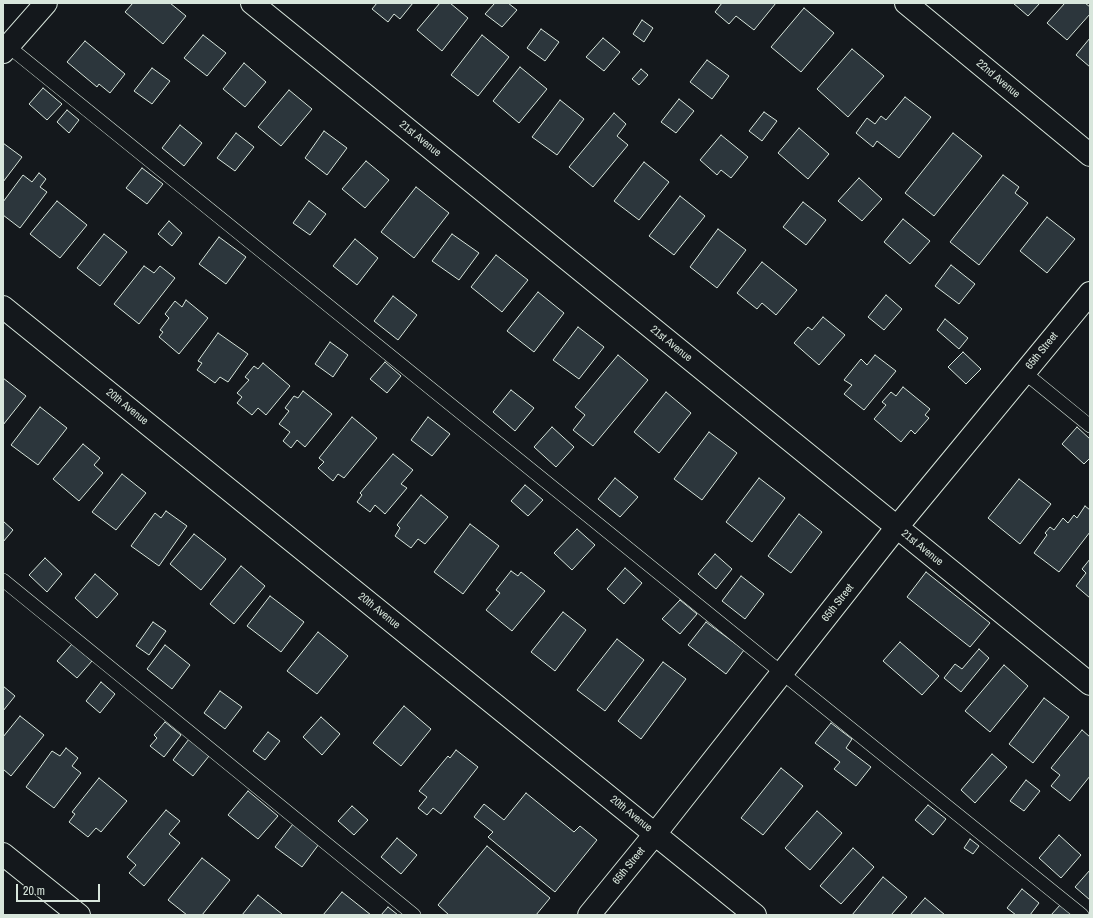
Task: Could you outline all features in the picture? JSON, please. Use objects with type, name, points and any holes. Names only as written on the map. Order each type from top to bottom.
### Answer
[{"type":"street","points":[[5,47],[46,3]]},
{"type":"street","name":"21st Avenue","points":[[252,3],[1090,684]]},
{"type":"street","name":"22nd Avenue","points":[[906,3],[1090,155]]},
{"type":"street","name":"65th Street","points":[[589,915],[655,834],[897,527],[1090,293]]},
{"type":"street","name":"20th Avenue","points":[[3,307],[755,915]]},
{"type":"street","points":[[3,854],[79,915]]},
{"type":"lane","points":[[5,47],[1082,915]]},
{"type":"lane","points":[[1025,373],[1090,426]]},
{"type":"lane","points":[[3,580],[414,915]]},
{"type":"building","points":[[133,3],[170,3],[186,16],[163,44],[125,12]]},
{"type":"building","points":[[377,3],[413,3],[400,19],[394,14],[388,22],[372,9]]},
{"type":"building","points":[[440,3],[450,3],[468,18],[442,51],[417,30]]},
{"type":"building","points":[[495,3],[508,3],[517,10],[502,27],[485,14]]},
{"type":"building","points":[[722,3],[776,3],[754,30],[736,16],[729,24],[715,12]]},
{"type":"building","points":[[1013,3],[1040,3],[1028,16]]},
{"type":"building","points":[[1065,3],[1085,3],[1090,7],[1090,14],[1067,40],[1047,23]]},
{"type":"building","points":[[804,8],[834,33],[801,72],[771,47]]},
{"type":"building","points":[[642,20],[653,28],[644,42],[633,34]]},
{"type":"building","points":[[541,29],[559,42],[545,61],[527,48]]},
{"type":"building","points":[[203,35],[226,53],[207,76],[184,58]]},
{"type":"building","points":[[482,35],[509,57],[478,96],[451,75]]},
{"type":"building","points":[[603,38],[620,52],[604,71],[586,57]]},
{"type":"building","points":[[1090,38],[1090,67],[1076,55]]},
{"type":"building","points":[[85,41],[125,74],[110,93],[99,84],[97,87],[67,62]]},
{"type":"building","points":[[852,49],[884,76],[848,117],[817,89]]},
{"type":"building","points":[[707,60],[729,76],[712,99],[690,82]]},
{"type":"building","points":[[244,63],[266,82],[245,107],[223,89]]},
{"type":"building","points":[[520,67],[547,89],[519,123],[493,101]]},
{"type":"building","points":[[152,68],[170,81],[152,104],[134,91]]},
{"type":"building","points":[[641,69],[648,75],[639,85],[632,79]]},
{"type":"building","points":[[43,88],[62,104],[47,120],[29,104]]},
{"type":"building","points":[[289,90],[312,109],[281,146],[258,127]]},
{"type":"building","points":[[905,97],[931,117],[899,158],[877,141],[873,147],[856,133],[867,118],[875,124],[881,116],[886,120]]},
{"type":"building","points":[[679,99],[694,111],[676,133],[661,122]]},
{"type":"building","points":[[560,100],[584,119],[557,155],[532,137]]},
{"type":"building","points":[[67,110],[79,120],[69,133],[57,122]]},
{"type":"building","points":[[764,112],[777,121],[762,141],[749,131]]},
{"type":"building","points":[[614,113],[626,124],[617,136],[628,145],[593,187],[569,167]]},
{"type":"building","points":[[180,125],[202,143],[184,166],[162,148]]},
{"type":"building","points":[[799,128],[829,154],[808,179],[778,153]]},
{"type":"building","points":[[324,131],[347,148],[327,175],[305,158]]},
{"type":"building","points":[[236,133],[254,147],[235,171],[217,158]]},
{"type":"building","points":[[953,133],[982,156],[934,216],[905,193]]},
{"type":"building","points":[[721,135],[748,157],[731,178],[721,170],[717,175],[700,160]]},
{"type":"building","points":[[3,143],[22,157],[3,182]]},
{"type":"building","points":[[366,161],[389,180],[365,208],[342,189]]},
{"type":"building","points":[[644,162],[669,182],[639,220],[614,201]]},
{"type":"building","points":[[142,168],[163,184],[147,204],[126,188]]},
{"type":"building","points":[[39,173],[46,179],[40,187],[47,192],[20,228],[3,215],[3,202],[23,175],[32,182]]},
{"type":"building","points":[[1003,175],[1019,187],[1015,193],[1028,203],[979,265],[950,242]]},
{"type":"building","points":[[859,178],[882,199],[862,221],[838,201]]},
{"type":"building","points":[[416,187],[449,213],[414,258],[381,232]]},
{"type":"building","points":[[680,196],[705,216],[674,255],[649,236]]},
{"type":"building","points":[[57,201],[87,225],[60,258],[30,234]]},
{"type":"building","points":[[309,201],[326,214],[310,235],[293,223]]},
{"type":"building","points":[[803,202],[826,220],[806,245],[783,227]]},
{"type":"building","points":[[1047,217],[1075,239],[1047,273],[1020,251]]},
{"type":"building","points":[[903,219],[930,241],[910,264],[884,242]]},
{"type":"building","points":[[169,221],[182,233],[172,246],[158,234]]},
{"type":"building","points":[[718,229],[746,250],[717,288],[690,267]]},
{"type":"building","points":[[104,234],[127,252],[100,286],[77,268]]},
{"type":"building","points":[[452,234],[479,253],[459,280],[432,261]]},
{"type":"building","points":[[219,237],[246,257],[226,284],[199,264]]},
{"type":"building","points":[[355,239],[378,258],[357,285],[333,266]]},
{"type":"building","points":[[496,255],[528,280],[502,312],[471,287]]},
{"type":"building","points":[[762,262],[797,290],[776,315],[762,303],[757,309],[737,293]]},
{"type":"building","points":[[951,265],[975,284],[959,304],[935,286]]},
{"type":"building","points":[[144,266],[154,273],[160,266],[175,278],[139,324],[114,304]]},
{"type":"building","points":[[538,292],[564,313],[534,352],[507,331]]},
{"type":"building","points":[[886,295],[902,309],[884,330],[868,317]]},
{"type":"building","points":[[393,296],[417,315],[398,340],[374,321]]},
{"type":"building","points":[[186,300],[208,318],[179,354],[159,337],[163,332],[160,330],[169,318],[165,314],[175,301],[182,307]]},
{"type":"building","points":[[823,317],[845,335],[819,365],[794,343],[808,327],[812,330]]},
{"type":"building","points":[[945,319],[968,338],[959,349],[937,330]]},
{"type":"building","points":[[578,327],[604,347],[579,379],[553,360]]},
{"type":"building","points":[[218,333],[248,354],[228,382],[220,377],[215,383],[197,370],[202,363],[198,361]]},
{"type":"building","points":[[330,342],[348,355],[333,377],[315,364]]},
{"type":"building","points":[[963,352],[981,369],[966,384],[948,367]]},
{"type":"building","points":[[618,355],[648,380],[593,446],[573,430],[585,415],[575,407]]},
{"type":"building","points":[[875,355],[896,371],[864,410],[844,394],[852,385],[844,380],[861,359],[867,365]]},
{"type":"building","points":[[385,362],[401,376],[387,393],[370,379]]},
{"type":"building","points":[[263,363],[290,386],[266,415],[258,408],[252,415],[237,403],[242,397],[237,393],[249,380],[245,377],[254,366],[258,369]]},
{"type":"building","points":[[3,378],[26,396],[3,425]]},
{"type":"building","points":[[903,387],[930,409],[925,415],[929,418],[915,434],[911,430],[901,442],[874,419],[886,405],[882,402],[891,392],[896,396]]},
{"type":"building","points":[[511,390],[534,408],[515,431],[493,412]]},
{"type":"building","points":[[303,391],[332,414],[305,447],[297,440],[291,448],[283,441],[290,432],[279,424],[289,411],[285,408],[294,396],[298,398]]},
{"type":"building","points":[[666,392],[691,413],[659,453],[634,432]]},
{"type":"building","points":[[40,407],[67,428],[38,465],[11,445]]},
{"type":"building","points":[[352,417],[377,438],[344,478],[338,474],[333,481],[318,468],[324,462],[319,458]]},
{"type":"building","points":[[428,417],[450,434],[432,456],[411,440]]},
{"type":"building","points":[[552,427],[574,447],[556,467],[534,447]]},
{"type":"building","points":[[1077,427],[1090,439],[1090,458],[1084,464],[1062,444]]},
{"type":"building","points":[[709,432],[737,453],[702,500],[674,479]]},
{"type":"building","points":[[83,444],[100,458],[94,465],[103,473],[79,501],[53,479]]},
{"type":"building","points":[[393,454],[413,470],[401,484],[407,488],[385,514],[375,505],[370,512],[357,502],[362,495],[360,493]]},
{"type":"building","points":[[122,474],[146,493],[116,530],[92,512]]},
{"type":"building","points":[[615,478],[638,497],[620,517],[598,499]]},
{"type":"building","points":[[759,478],[785,498],[752,542],[726,522]]},
{"type":"building","points":[[1019,479],[1051,504],[1020,544],[988,518]]},
{"type":"building","points":[[525,485],[543,500],[528,516],[511,501]]},
{"type":"building","points":[[421,495],[448,517],[425,544],[418,539],[411,548],[395,536],[400,528],[397,525]]},
{"type":"building","points":[[1085,506],[1090,510],[1090,532],[1059,572],[1034,553],[1047,535],[1045,533],[1050,527],[1054,530],[1063,518],[1068,523],[1074,515],[1077,518]]},
{"type":"building","points":[[166,511],[187,526],[159,566],[131,546],[155,513],[161,518]]},
{"type":"building","points":[[799,514],[822,532],[791,573],[768,556]]},
{"type":"building","points":[[3,521],[13,530],[3,542]]},
{"type":"building","points":[[470,524],[499,546],[463,594],[434,572]]},
{"type":"building","points":[[577,529],[595,545],[572,570],[554,553]]},
{"type":"building","points":[[194,534],[226,559],[201,590],[170,564]]},
{"type":"building","points":[[715,554],[732,569],[716,589],[698,574]]},
{"type":"building","points":[[45,558],[62,574],[47,592],[29,575]]},
{"type":"building","points":[[1090,559],[1090,598],[1076,586],[1086,573],[1082,569]]},
{"type":"building","points":[[241,566],[265,586],[234,624],[210,604]]},
{"type":"building","points":[[625,568],[642,583],[624,604],[607,589]]},
{"type":"building","points":[[511,571],[518,576],[521,572],[545,591],[512,631],[486,610],[500,593],[496,590]]},
{"type":"building","points":[[926,572],[990,623],[970,647],[907,597]]},
{"type":"building","points":[[95,574],[118,594],[97,618],[75,598]]},
{"type":"building","points":[[741,576],[764,594],[745,619],[722,601]]},
{"type":"building","points":[[270,596],[304,622],[281,652],[247,626]]},
{"type":"building","points":[[680,600],[697,614],[680,634],[662,619]]},
{"type":"building","points":[[563,612],[586,630],[555,671],[531,652]]},
{"type":"building","points":[[153,622],[166,631],[149,655],[136,646]]},
{"type":"building","points":[[706,622],[744,650],[726,674],[688,645]]},
{"type":"building","points":[[318,632],[348,656],[317,694],[287,671]]},
{"type":"building","points":[[617,639],[644,660],[605,711],[577,690]]},
{"type":"building","points":[[900,642],[939,676],[922,695],[883,661]]},
{"type":"building","points":[[72,644],[92,661],[77,678],[57,661]]},
{"type":"building","points":[[165,645],[190,665],[172,689],[147,669]]},
{"type":"building","points":[[979,649],[989,658],[961,692],[944,678],[955,664],[962,669]]},
{"type":"building","points":[[663,662],[686,679],[641,739],[618,721]]},
{"type":"building","points":[[1004,665],[1028,686],[990,732],[965,711]]},
{"type":"building","points":[[101,682],[115,694],[100,713],[86,701]]},
{"type":"building","points":[[3,686],[15,696],[3,711]]},
{"type":"building","points":[[220,691],[242,707],[225,729],[204,713]]},
{"type":"building","points":[[1044,698],[1069,717],[1033,763],[1009,744]]},
{"type":"building","points":[[404,706],[431,729],[401,766],[373,743]]},
{"type":"building","points":[[20,716],[44,735],[11,776],[3,769],[3,737]]},
{"type":"building","points":[[321,717],[340,734],[322,755],[303,737]]},
{"type":"building","points":[[165,722],[181,735],[164,757],[150,746],[157,738],[154,735]]},
{"type":"building","points":[[831,723],[852,739],[846,748],[871,767],[856,786],[834,769],[840,762],[815,743]]},
{"type":"building","points":[[1082,730],[1090,737],[1090,776],[1070,801],[1051,786],[1060,775],[1051,768]]},
{"type":"building","points":[[268,732],[280,741],[265,760],[253,751]]},
{"type":"building","points":[[189,739],[209,756],[193,776],[173,760]]},
{"type":"building","points":[[66,748],[78,758],[72,766],[81,773],[54,808],[26,787],[52,751],[60,756]]},
{"type":"building","points":[[456,750],[478,767],[441,814],[433,808],[427,815],[418,808],[427,797],[419,791],[448,756],[450,758]]},
{"type":"building","points":[[992,754],[1007,767],[975,803],[961,790]]},
{"type":"building","points":[[781,768],[803,786],[763,835],[741,818]]},
{"type":"building","points":[[99,778],[127,801],[101,832],[96,828],[88,837],[69,822],[75,814],[72,812]]},
{"type":"building","points":[[1026,780],[1040,791],[1024,811],[1010,801]]},
{"type":"building","points":[[248,791],[278,816],[258,839],[228,815]]},
{"type":"building","points":[[526,793],[574,832],[580,826],[597,840],[555,892],[488,837],[493,832],[474,817],[484,804],[504,820]]},
{"type":"building","points":[[928,805],[946,819],[933,835],[915,820]]},
{"type":"building","points":[[352,806],[368,820],[354,835],[338,821]]},
{"type":"building","points":[[166,810],[180,821],[169,834],[180,843],[144,886],[129,873],[136,865],[127,857]]},
{"type":"building","points":[[817,811],[842,833],[810,870],[785,848]]},
{"type":"building","points":[[293,824],[319,844],[302,867],[275,847]]},
{"type":"building","points":[[1059,835],[1081,855],[1061,878],[1039,858]]},
{"type":"building","points":[[397,838],[417,855],[401,874],[381,857]]},
{"type":"building","points":[[970,839],[979,846],[973,854],[964,848]]},
{"type":"building","points":[[487,846],[550,898],[536,915],[449,915],[438,905]]},
{"type":"building","points":[[853,848],[874,867],[841,904],[820,886]]},
{"type":"building","points":[[202,858],[230,880],[202,915],[187,915],[168,900]]},
{"type":"building","points":[[1090,870],[1090,900],[1075,887]]},
{"type":"building","points":[[883,877],[907,897],[891,915],[852,915]]},
{"type":"building","points":[[1022,889],[1039,903],[1030,915],[1016,915],[1007,908]]},
{"type":"building","points":[[342,892],[371,915],[323,915]]},
{"type":"building","points":[[258,895],[282,914],[242,915]]},
{"type":"building","points":[[925,898],[945,915],[910,915]]},
{"type":"building","points":[[1061,904],[1072,915],[1051,915]]},
{"type":"building","points":[[388,907],[398,915],[381,915]]}]
